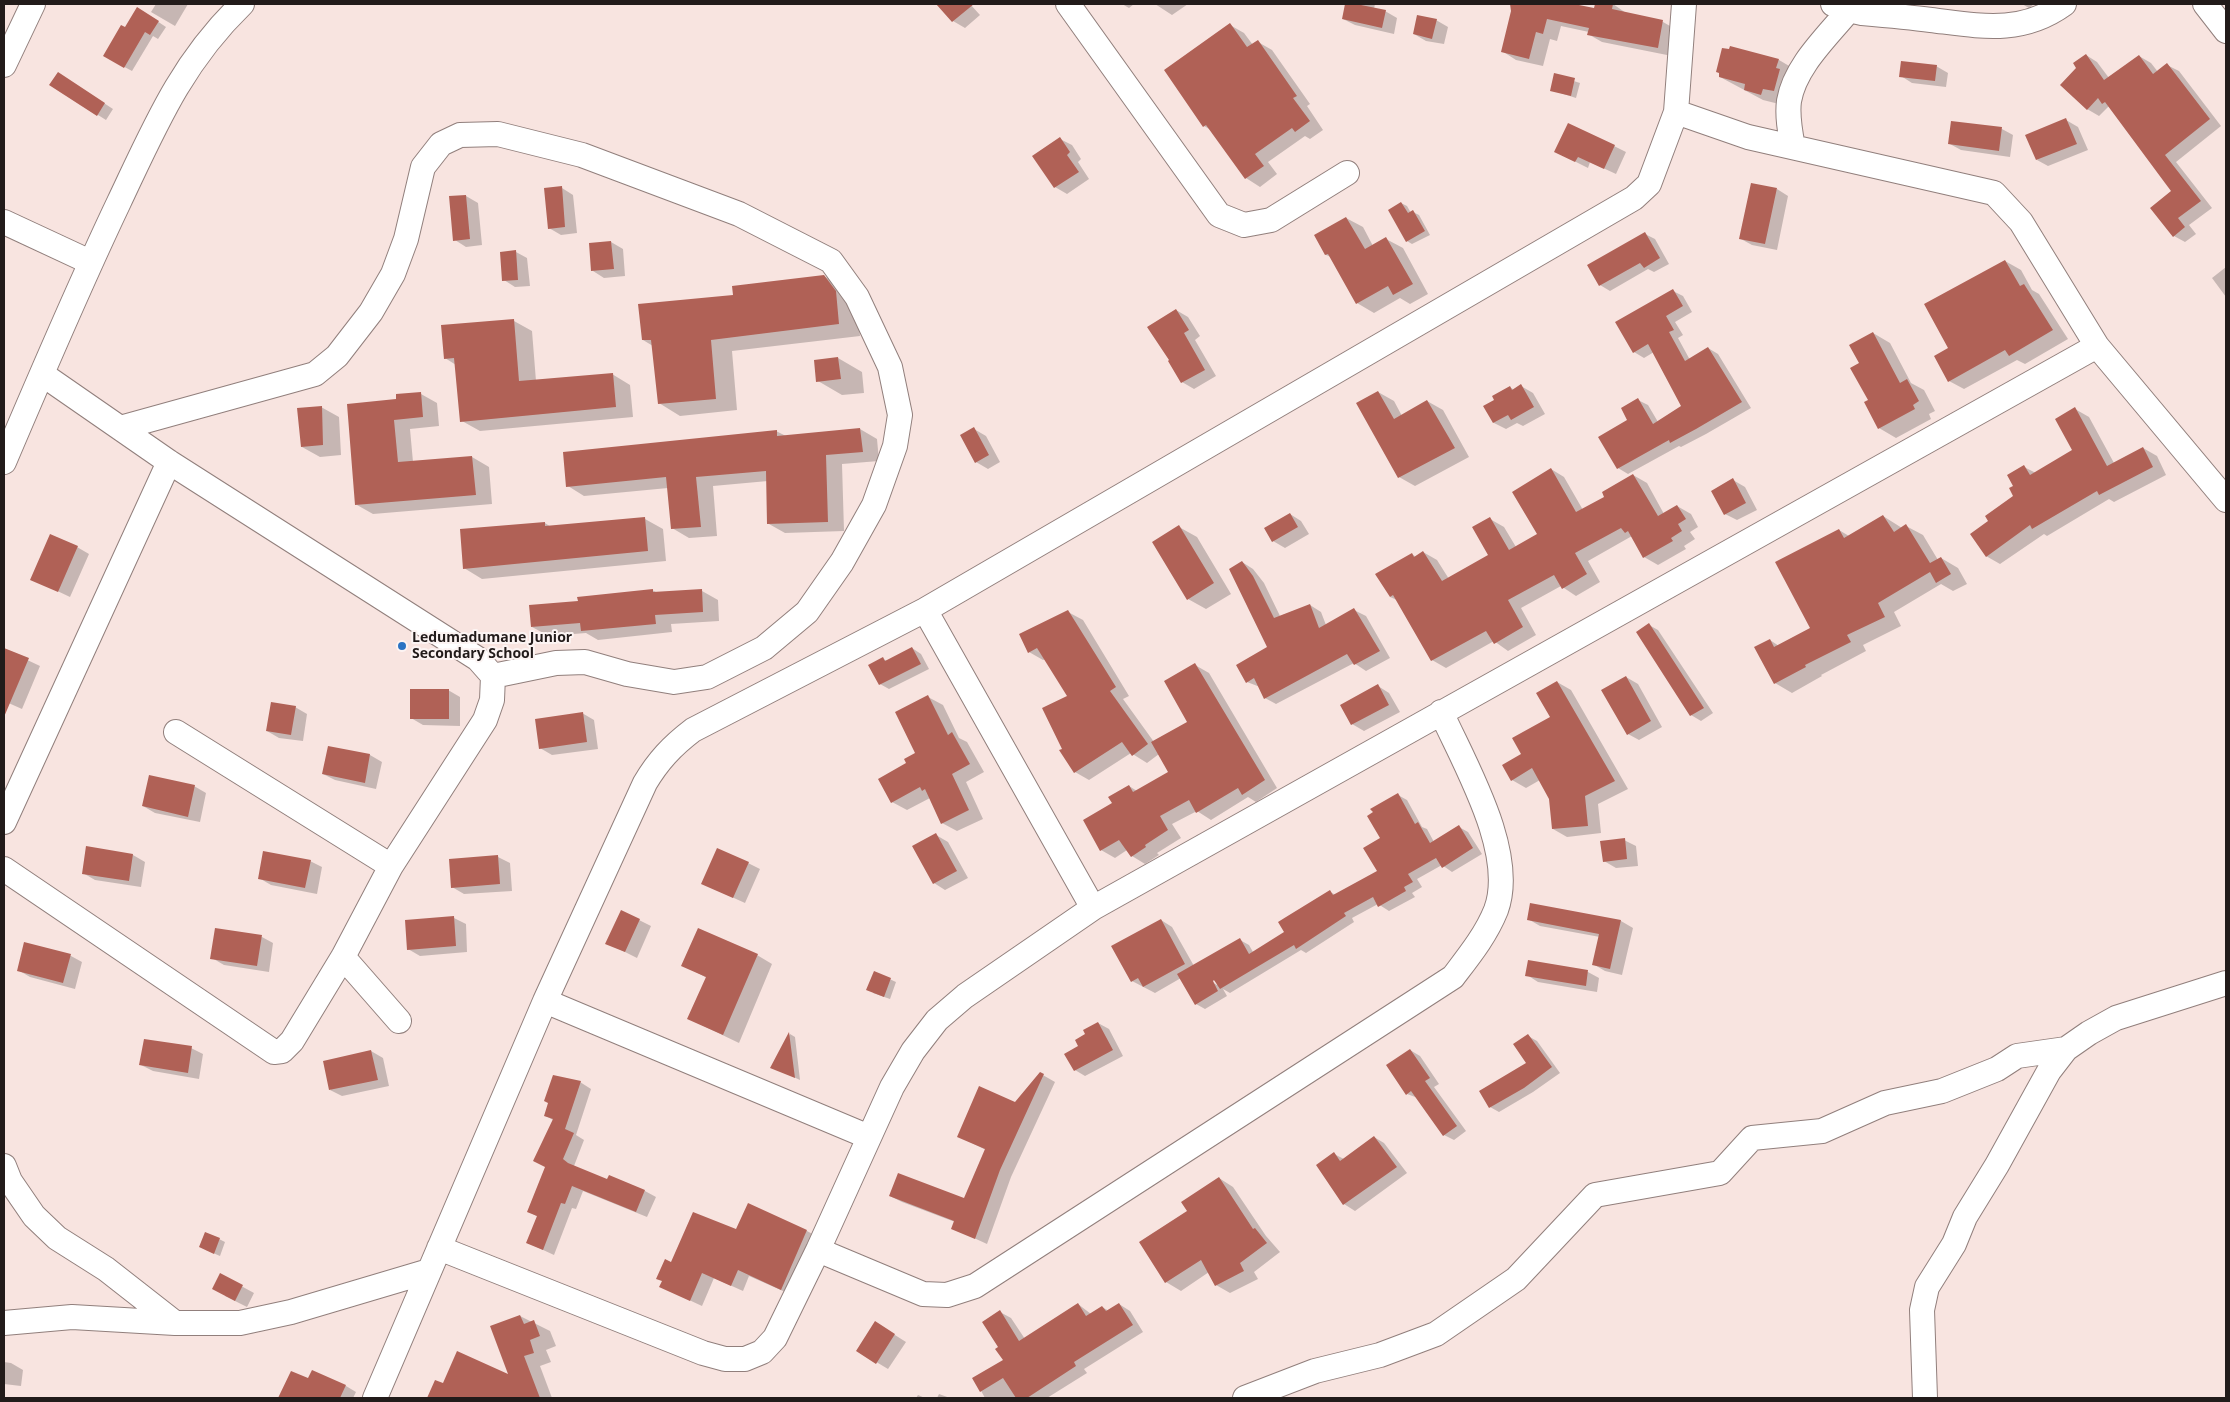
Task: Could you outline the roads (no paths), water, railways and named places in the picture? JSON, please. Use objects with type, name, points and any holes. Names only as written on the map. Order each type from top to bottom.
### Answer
[{"type":"street","points":[[4,65],[9,39],[33,4]]},
{"type":"street","points":[[4,462],[90,262],[167,101],[197,53],[242,4]]},
{"type":"street","points":[[1068,4],[1219,214],[1244,225],[1271,220],[1348,173]]},
{"type":"street","points":[[375,1398],[545,1001],[658,761],[693,730],[925,610],[1634,198],[1649,184],[1676,112],[1684,4]]},
{"type":"street","points":[[1793,147],[1788,116],[1789,100],[1794,84],[1841,7],[1930,12],[1988,28],[2017,25],[2049,15],[2064,4]]},
{"type":"street","points":[[2205,4],[2226,31]]},
{"type":"street","points":[[1676,112],[1748,137],[1994,193],[2021,222],[2098,346],[2226,500]]},
{"type":"street","points":[[120,428],[315,374],[337,356],[371,312],[393,274],[406,240],[423,167],[441,144],[460,135],[498,134],[582,155],[739,214],[831,261],[857,297],[890,367],[900,415],[895,446],[874,505],[842,562],[807,612],[764,648],[707,676],[674,682],[627,674],[585,662],[556,663],[493,676]]},
{"type":"street","points":[[4,222],[90,262]]},
{"type":"street","points":[[439,1248],[703,1353],[725,1359],[745,1359],[762,1352],[775,1338],[818,1250],[892,1087],[913,1051],[937,1020],[965,996],[1093,908],[2098,346]]},
{"type":"street","points":[[4,869],[274,1052],[282,1052],[288,1046],[343,957],[391,866],[485,720],[492,700],[493,676],[478,659],[169,462],[42,374]]},
{"type":"street","points":[[4,822],[169,462]]},
{"type":"street","points":[[925,610],[1093,908]]},
{"type":"street","points":[[818,1250],[924,1294],[948,1295],[975,1286],[1453,977],[1479,943],[1496,909],[1502,877],[1492,825],[1441,712]]},
{"type":"street","points":[[176,732],[391,866]]},
{"type":"street","points":[[343,957],[399,1021]]},
{"type":"street","points":[[1926,1398],[1922,1310],[1927,1287],[1954,1244],[1965,1216],[1997,1165],[2049,1071],[2066,1049],[2089,1032],[2116,1018],[2226,983]]},
{"type":"street","points":[[545,1001],[869,1137]]},
{"type":"street","points":[[1245,1398],[1315,1371],[1380,1355],[1436,1334],[1516,1279],[1595,1195],[1720,1173],[1752,1138],[1822,1131],[1885,1103],[1942,1091],[1979,1077],[1997,1069],[2017,1056],[2066,1049]]},
{"type":"street","points":[[4,1166],[10,1181],[34,1216],[57,1238],[106,1269],[175,1322]]},
{"type":"street","points":[[4,1323],[72,1317],[240,1323],[283,1314],[429,1271]]},
{"type":"place","name":"Ledumadumane Junior Secondary School","points":[[402,646]]}]
